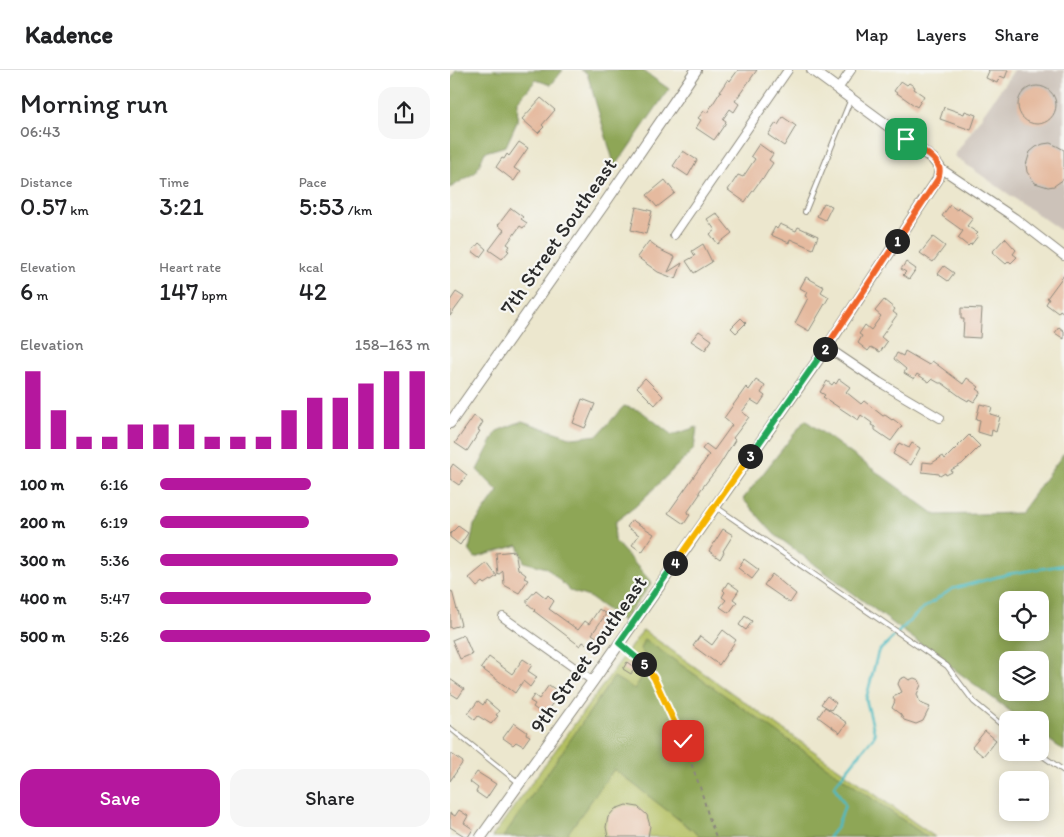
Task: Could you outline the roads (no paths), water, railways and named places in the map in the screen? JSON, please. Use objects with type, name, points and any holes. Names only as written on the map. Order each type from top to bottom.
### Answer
[{"type":"street","name":"7th Street Southeast","points":[[450,423],[696,70]]},
{"type":"street","points":[[674,235],[788,70]]},
{"type":"street","points":[[812,70],[933,159],[940,168],[1015,218],[1064,256]]},
{"type":"street","points":[[838,89],[851,70]]},
{"type":"street","name":"9th Street Southeast","points":[[481,837],[593,681],[827,347],[938,179],[940,168]]},
{"type":"street","points":[[827,347],[879,382],[940,418]]},
{"type":"street","points":[[502,616],[593,681]]},
{"type":"lane","points":[[805,212],[851,99]]},
{"type":"lane","points":[[714,506],[947,666],[974,702],[999,723]]},
{"type":"lane","points":[[450,728],[519,783]]},
{"type":"lane","points":[[1049,760],[1064,771]]},
{"type":"waterway","points":[[829,837],[837,827],[845,805],[834,786],[875,735],[866,699],[878,652],[922,609],[952,589],[1008,574],[1064,565]]}]
